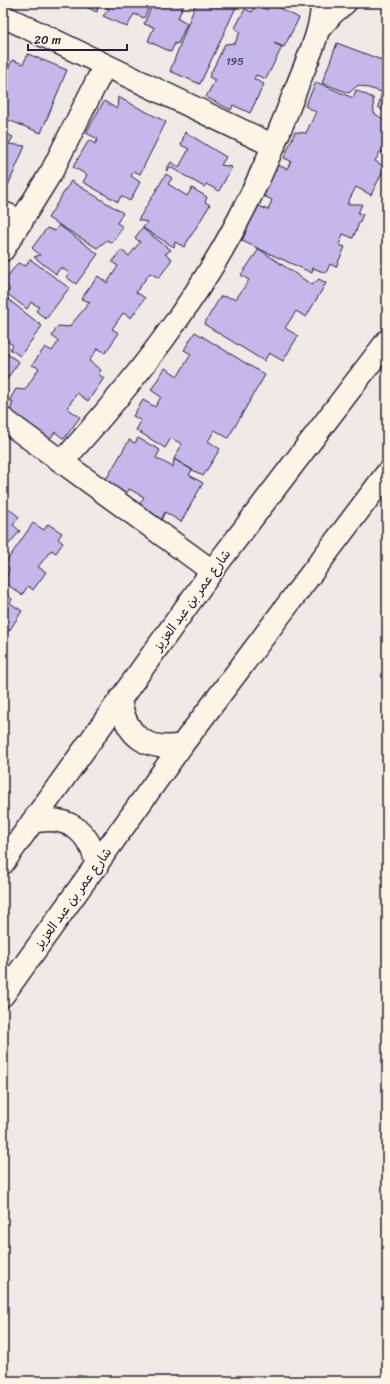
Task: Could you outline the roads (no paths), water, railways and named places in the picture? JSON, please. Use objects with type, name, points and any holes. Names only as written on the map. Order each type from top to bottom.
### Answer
[{"type":"street","points":[[62,462],[115,403],[145,365],[182,314],[216,260],[243,211],[274,146],[318,30],[322,3]]},
{"type":"street","points":[[318,30],[333,13],[346,3]]},
{"type":"street","points":[[3,16],[274,146]]},
{"type":"street","points":[[3,250],[12,217],[56,164],[105,65]]},
{"type":"street","name":"شارع عمر بن عبد العزيز","points":[[3,863],[212,571],[387,341]]},
{"type":"street","points":[[3,420],[212,571]]},
{"type":"street","name":"شارع عمر بن عبد العزيز","points":[[3,995],[97,866],[182,745],[387,473]]},
{"type":"street","points":[[120,699],[126,724],[134,734],[145,742],[156,747],[169,748],[182,745]]},
{"type":"street","points":[[32,822],[45,819],[58,820],[70,824],[81,832],[89,841],[97,866]]}]
